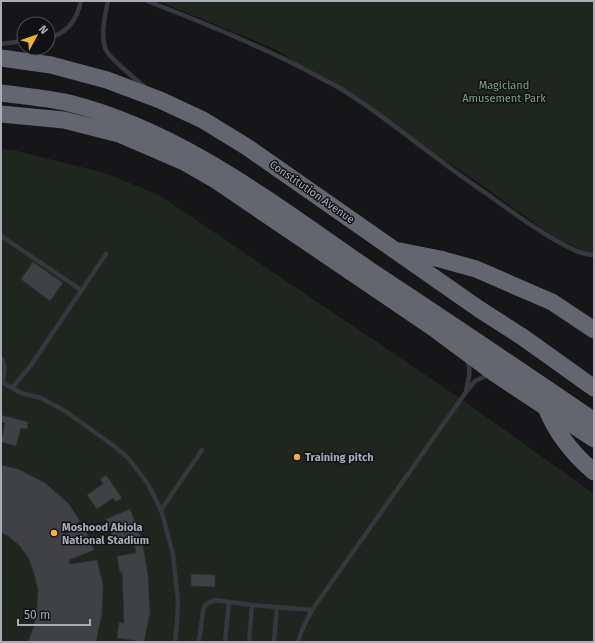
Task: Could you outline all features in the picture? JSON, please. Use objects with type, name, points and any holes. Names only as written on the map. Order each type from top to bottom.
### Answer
[{"type":"highway","name":"Constitution Avenue","points":[[1,58],[51,65],[107,80],[160,100],[203,120],[247,147],[479,310],[524,338],[594,388]]},
{"type":"highway","points":[[1,93],[69,103],[119,120],[167,140],[213,165],[273,203],[502,371],[541,404],[594,439]]},
{"type":"highway","points":[[1,101],[64,120],[119,134],[184,162],[217,181],[460,348],[502,371],[544,386],[594,421]]},
{"type":"highway","points":[[1,114],[64,120]]},
{"type":"highway","points":[[394,250],[440,259],[476,269],[552,302],[590,327]]},
{"type":"highway","points":[[541,404],[572,451],[594,472]]},
{"type":"lane","points":[[56,36],[70,27],[79,10],[81,1]]},
{"type":"lane","points":[[108,1],[103,28],[106,50],[117,62],[160,100]]},
{"type":"lane","points":[[147,1],[240,38],[285,59],[342,89],[382,116],[505,207],[556,241],[588,256],[594,255]]},
{"type":"lane","points":[[1,44],[16,42]]},
{"type":"lane","points":[[1,236],[81,290]]},
{"type":"lane","points":[[12,388],[31,365],[106,254]]},
{"type":"lane","points":[[460,348],[469,365],[469,379],[466,392]]},
{"type":"lane","points":[[1,358],[5,368],[5,376],[2,382],[21,393],[41,398],[65,411],[114,446],[128,458],[148,484],[161,510],[173,554],[178,601],[175,642]]},
{"type":"lane","points":[[298,642],[312,610],[466,392],[476,381],[502,371]]},
{"type":"lane","points":[[161,510],[202,450]]},
{"type":"lane","points":[[199,642],[203,610],[206,604],[215,600],[312,610]]},
{"type":"lane","points":[[225,642],[229,602]]},
{"type":"lane","points":[[249,642],[252,605]]},
{"type":"lane","points":[[274,642],[277,607]]},
{"type":"green space","name":"Magicland Amusement Park","points":[[158,1],[594,1],[594,256],[554,237],[469,176],[275,49]]},
{"type":"green space","points":[[1,149],[13,150],[105,173],[159,195],[461,399],[594,494],[594,642],[1,642]]},
{"type":"building","points":[[33,262],[63,283],[50,301],[21,279]]},
{"type":"building","points":[[1,415],[28,422],[27,429],[21,428],[16,446],[1,442],[5,423],[1,422]]},
{"type":"building","points":[[1,465],[18,469],[45,483],[68,503],[80,521],[63,532],[64,534],[84,526],[94,550],[69,560],[70,564],[97,560],[103,585],[102,614],[96,642],[28,642],[34,626],[38,590],[29,559],[20,546],[1,532]]},
{"type":"building","points":[[106,475],[122,498],[116,502],[113,498],[97,509],[87,495],[103,484],[100,479]]},
{"type":"building","points":[[130,509],[142,540],[148,576],[150,612],[144,642],[117,638],[119,622],[124,623],[122,572],[120,573],[117,556],[136,553],[133,536],[115,543],[106,519]]},
{"type":"building","points":[[191,574],[215,575],[215,587],[191,586]]},
{"type":"place","name":"Training pitch","points":[[297,457]]},
{"type":"place","name":"Moshood Abiola National Stadium","points":[[54,533]]}]
